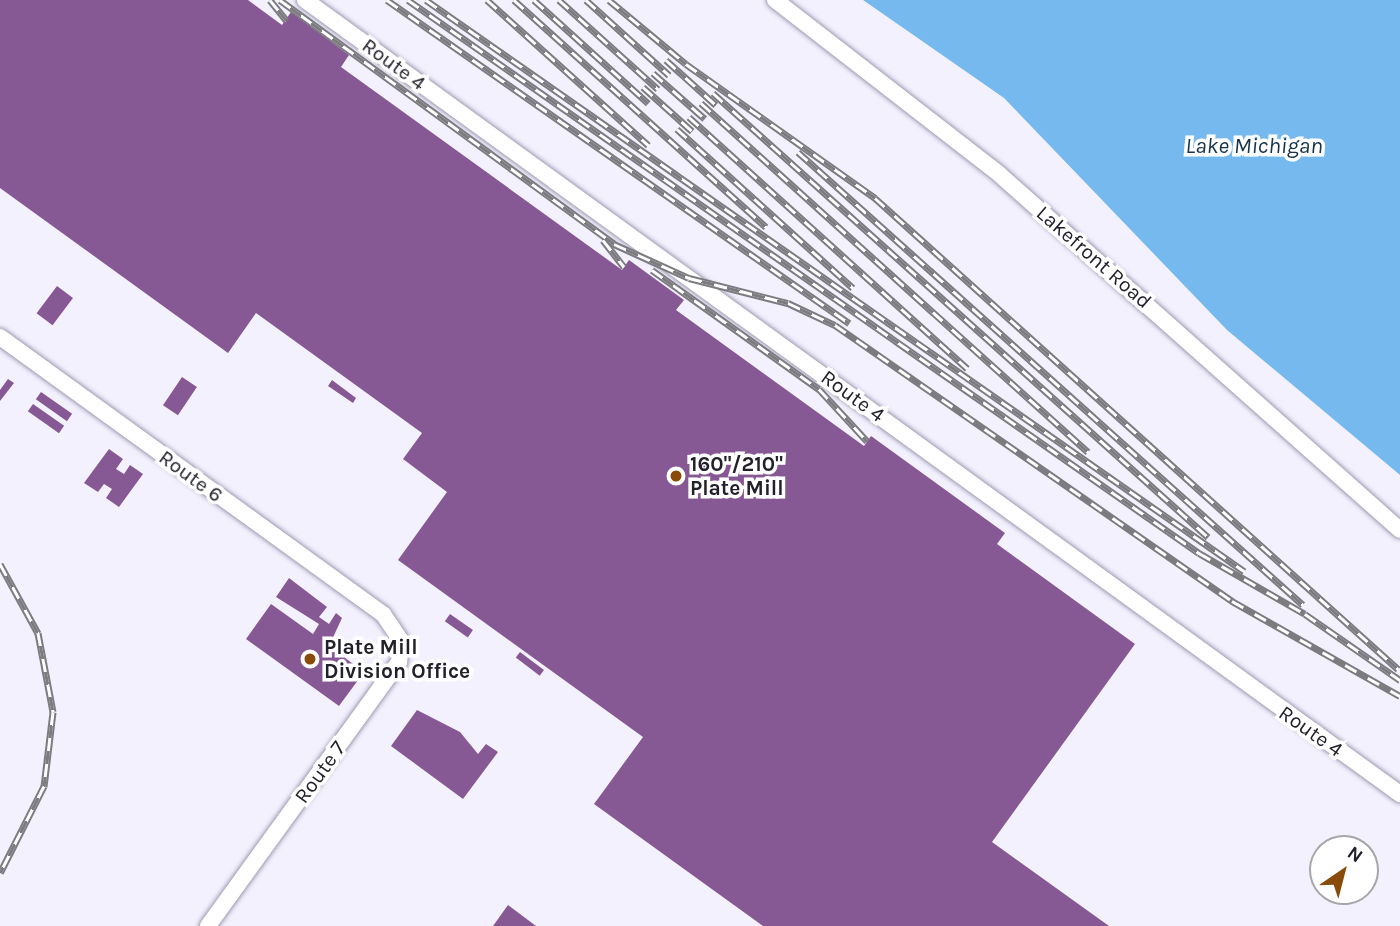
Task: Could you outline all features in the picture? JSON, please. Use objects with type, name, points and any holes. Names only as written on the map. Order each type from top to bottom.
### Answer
[{"type":"street","name":"Route 4","points":[[305,0],[1400,794]]},
{"type":"street","name":"Lakefront Road","points":[[775,0],[999,174],[1400,530]]},
{"type":"street","name":"Route 6","points":[[0,337],[383,614]]},
{"type":"street","name":"Route 7","points":[[208,926],[399,662],[401,641],[383,614]]},
{"type":"shaded area","points":[[0,0],[863,0],[1004,98],[1227,330],[1400,475],[1400,926],[0,926]]},
{"type":"water","name":"Lake Michigan","points":[[863,0],[1400,0],[1400,475],[1227,330],[1004,98]]},
{"type":"building","name":"160\"/210\" Plate Mill","points":[[0,0],[248,0],[282,25],[291,12],[349,55],[341,67],[622,270],[629,260],[684,300],[676,310],[864,446],[871,436],[1005,533],[997,544],[1135,644],[992,842],[1109,926],[763,926],[594,804],[643,737],[398,560],[447,492],[403,459],[422,433],[256,313],[228,353],[0,188]]},
{"type":"building","points":[[57,286],[73,298],[53,325],[37,313]]},
{"type":"building","points":[[182,377],[197,387],[178,415],[163,405]]},
{"type":"building","points":[[8,379],[14,383],[0,401],[0,390]]},
{"type":"building","points":[[332,380],[356,398],[353,403],[328,386]]},
{"type":"building","points":[[41,392],[72,414],[67,421],[36,399]]},
{"type":"building","points":[[33,404],[64,426],[59,433],[28,411]]},
{"type":"building","points":[[109,449],[123,459],[116,469],[124,474],[130,465],[143,474],[119,507],[106,498],[112,489],[104,484],[98,492],[84,483]]},
{"type":"building","name":"Plate Mill Division Office","points":[[289,578],[327,607],[319,617],[329,624],[336,613],[342,618],[329,646],[364,672],[339,706],[246,639],[271,604],[313,634],[319,624],[276,597]]},
{"type":"building","points":[[450,614],[473,630],[468,637],[445,621]]},
{"type":"building","points":[[520,652],[544,670],[540,676],[516,658]]},
{"type":"building","points":[[417,710],[460,732],[478,754],[486,744],[498,752],[463,799],[391,746]]},
{"type":"building","points":[[508,905],[536,926],[493,926]]},
{"type":"railway","points":[[270,0],[286,20]]},
{"type":"railway","points":[[280,0],[614,244],[689,278],[788,303],[835,325],[1232,601],[1400,696]]},
{"type":"railway","points":[[387,0],[849,323]]},
{"type":"railway","points":[[408,0],[1199,553],[1305,614],[1400,680]]},
{"type":"railway","points":[[426,0],[1244,571]]},
{"type":"railway","points":[[487,0],[648,145]]},
{"type":"railway","points":[[514,0],[766,227]]},
{"type":"railway","points":[[534,0],[648,103]]},
{"type":"railway","points":[[559,0],[658,89]]},
{"type":"railway","points":[[586,0],[669,75]]},
{"type":"railway","points":[[609,0],[686,64],[875,198],[1398,669]]},
{"type":"railway","points":[[666,60],[716,105]]},
{"type":"railway","points":[[653,73],[705,119]]},
{"type":"railway","points":[[643,87],[692,131]]},
{"type":"railway","points":[[713,93],[1208,537]]},
{"type":"railway","points":[[701,103],[1088,452]]},
{"type":"railway","points":[[689,117],[967,368]]},
{"type":"railway","points":[[677,129],[853,288]]},
{"type":"railway","points":[[798,152],[1303,605]]},
{"type":"railway","points":[[603,240],[624,267]]},
{"type":"railway","points":[[652,270],[819,389],[867,441]]},
{"type":"railway","points":[[0,564],[38,633],[53,712],[44,786],[0,873]]},
{"type":"place","name":"160\"/210\" Plate Mill","points":[[676,476]]},
{"type":"place","name":"Plate Mill Division Office","points":[[310,659]]}]
